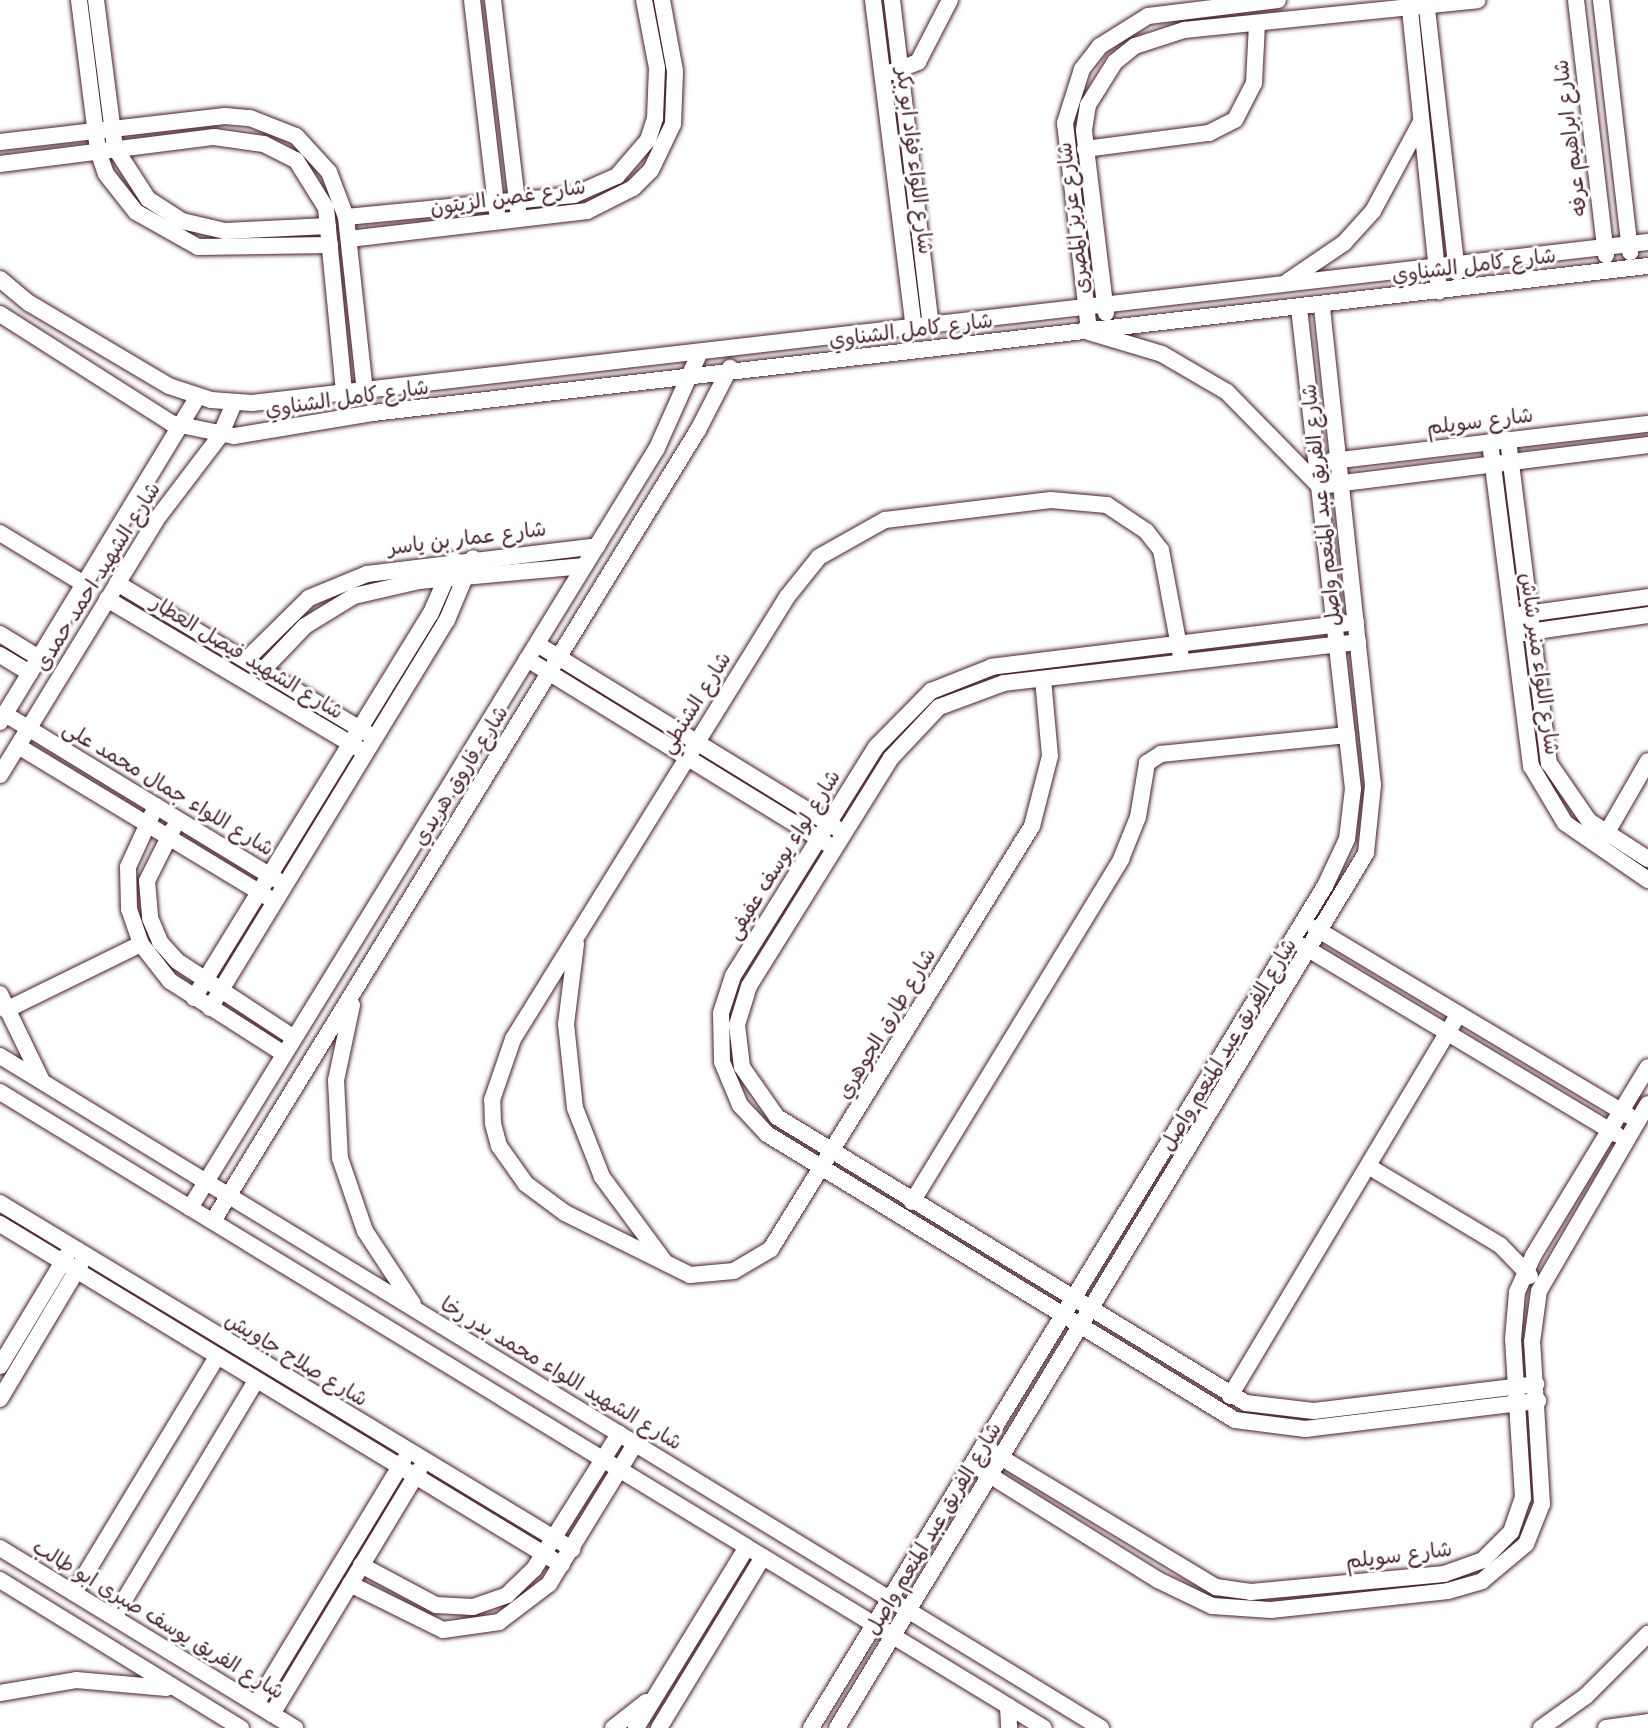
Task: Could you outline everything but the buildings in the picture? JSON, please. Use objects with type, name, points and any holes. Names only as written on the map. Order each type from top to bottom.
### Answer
[{"type":"street","points":[[79,0],[98,151],[106,174],[136,212],[198,247],[330,245]]},
{"type":"street","points":[[96,0],[115,148],[148,199],[201,227],[328,226]]},
{"type":"street","points":[[472,0],[498,222]]},
{"type":"street","points":[[493,0],[519,220]]},
{"type":"street","name":"شارع اللواء فؤاد ابو بكر","points":[[873,0],[914,327]]},
{"type":"street","name":"شارع اللواء فؤاد ابو بكر","points":[[892,0],[931,325]]},
{"type":"street","points":[[882,73],[900,71],[918,62],[950,0]]},
{"type":"street","name":"شارع عزيز المصرى","points":[[1089,332],[1065,123],[1082,69],[1100,46],[1148,16],[1278,0]]},
{"type":"street","name":"شارع عزيز المصرى","points":[[1109,330],[1085,149],[1088,105],[1099,82],[1135,46],[1184,30],[1410,4],[1477,0]]},
{"type":"street","name":"شارع ابراهيم عرفه","points":[[1576,0],[1608,271]]},
{"type":"street","points":[[1601,0],[1629,244],[1640,267]]},
{"type":"street","points":[[646,5],[664,3]]},
{"type":"street","name":"شارع غصن الزيتون","points":[[349,239],[519,220],[611,202],[651,170],[673,124],[677,99],[664,3]]},
{"type":"street","points":[[1427,3],[1460,288]]},
{"type":"street","points":[[1410,4],[1439,291]]},
{"type":"street","name":"شارع غصن الزيتون","points":[[346,217],[517,201],[597,188],[635,160],[648,140],[658,98],[646,5]]},
{"type":"street","points":[[1085,149],[1209,133],[1235,120],[1252,90],[1256,23]]},
{"type":"street","points":[[0,142],[225,116],[274,125],[314,152],[329,172],[346,217],[365,391]]},
{"type":"street","points":[[1283,284],[1344,243],[1373,211],[1422,120]]},
{"type":"street","points":[[0,163],[214,137],[264,144],[309,174],[328,226],[344,393]]},
{"type":"street","points":[[198,247],[201,227]]},
{"type":"street","name":"شارع كامل الشناوي","points":[[0,279],[135,368],[198,397],[234,403],[365,391],[1648,242]]},
{"type":"street","name":"شارع كامل الشناوي","points":[[0,314],[179,427],[220,436],[693,377],[1640,267]]},
{"type":"street","name":"شارع الفريق عبد المنعم واصل","points":[[838,1728],[1357,874],[1372,830],[1358,642],[1322,305]]},
{"type":"street","name":"شارع الفريق عبد المنعم واصل","points":[[811,1728],[1292,940],[1347,839],[1353,789],[1299,307]]},
{"type":"street","points":[[1089,332],[1162,354],[1206,378],[1256,416],[1304,477],[1319,486]]},
{"type":"street","name":"شارع فاروق هريدي","points":[[212,1221],[559,657],[728,373],[734,348]]},
{"type":"street","name":"شارع فاروق هريدي","points":[[190,1208],[597,546],[693,377],[700,352]]},
{"type":"street","name":"شارع الشهيد احمد حمدى","points":[[3,718],[198,397]]},
{"type":"street","name":"شارع الشهيد احمد حمدى","points":[[0,775],[117,583],[220,436],[234,403]]},
{"type":"street","name":"شارع سويلم","points":[[1316,462],[1648,424]]},
{"type":"street","name":"شارع اللواء منير شاش","points":[[1508,440],[1527,614],[1549,763],[1573,804],[1606,834],[1648,859]]},
{"type":"street","name":"شارع اللواء منير شاش","points":[[1490,442],[1531,766],[1550,806],[1598,849],[1648,880]]},
{"type":"street","name":"شارع سويلم","points":[[1319,486],[1648,445]]},
{"type":"street","name":"شارع الشنطي","points":[[642,1253],[526,1184],[499,1146],[493,1123],[492,1100],[513,1039],[801,576],[839,541],[885,520],[1051,500],[1107,505],[1146,531],[1161,550],[1182,662]]},
{"type":"street","points":[[0,533],[84,584]]},
{"type":"street","name":"شارع عمار بن ياسر","points":[[246,660],[294,609],[324,590],[389,568],[597,546]]},
{"type":"street","points":[[210,1008],[375,738],[468,577],[473,558]]},
{"type":"street","points":[[194,998],[360,728],[448,578],[454,560]]},
{"type":"street","name":"شارع عمار بن ياسر","points":[[262,670],[334,606],[374,590],[448,578],[584,566]]},
{"type":"street","name":"شارع الشهيد فيصل العطار","points":[[117,583],[375,738]]},
{"type":"street","points":[[1510,616],[1648,597]]},
{"type":"street","name":"شارع الشهيد فيصل العطار","points":[[107,599],[366,753]]},
{"type":"street","points":[[1513,635],[1648,615]]},
{"type":"street","name":"شارع لواء يوسف عفيفى","points":[[1356,622],[992,667],[954,678],[892,726],[733,976],[719,1029],[722,1062],[740,1105],[767,1134],[1219,1412],[1260,1427],[1305,1429],[1538,1401]]},
{"type":"street","points":[[0,634],[39,658]]},
{"type":"street","name":"شارع لواء يوسف عفيفى","points":[[1358,642],[981,688],[939,707],[905,739],[749,986],[737,1026],[742,1067],[762,1103],[834,1153],[1230,1395],[1263,1408],[1314,1411],[1536,1384]]},
{"type":"street","points":[[537,644],[844,833]]},
{"type":"street","points":[[0,655],[30,673]]},
{"type":"street","points":[[527,659],[834,848]]},
{"type":"street","name":"شارع طارق الجوهري","points":[[642,1253],[668,1267],[712,1275],[754,1262],[785,1232],[1032,826],[1050,756],[1043,679]]},
{"type":"street","name":"شارع اللواء جمال محمد على","points":[[3,718],[29,728],[285,885]]},
{"type":"street","points":[[912,1202],[1121,859],[1138,817],[1147,763],[1161,754],[1347,735]]},
{"type":"street","name":"شارع اللواء جمال محمد على","points":[[18,746],[275,902]]},
{"type":"street","points":[[1598,849],[1648,761]]},
{"type":"street","points":[[156,806],[145,823],[126,881],[141,944],[160,971],[194,998],[285,1054]]},
{"type":"street","points":[[179,820],[167,836],[150,869],[150,918],[168,952],[205,981],[294,1038]]},
{"type":"street","points":[[1303,921],[1637,1121]]},
{"type":"street","points":[[578,933],[566,1024],[575,1108],[602,1177],[668,1267]]},
{"type":"street","points":[[1292,940],[1626,1140]]},
{"type":"street","points":[[43,1082],[3,1002],[141,944]]},
{"type":"street","points":[[357,986],[335,1080],[340,1158],[365,1231],[419,1312]]},
{"type":"street","points":[[1230,1395],[1460,1014]]},
{"type":"street","name":"شارع الشهيد اللواء محمد بدر رخا","points":[[0,1056],[1101,1728]]},
{"type":"street","name":"شارع سويلم","points":[[983,1446],[1216,1587],[1251,1592],[1444,1574],[1483,1560],[1519,1515],[1518,1403],[1513,1315],[1525,1270],[1648,1067]]},
{"type":"street","points":[[0,1112],[4,1094],[1044,1728]]},
{"type":"street","name":"شارع سويلم","points":[[972,1464],[1158,1580],[1212,1606],[1271,1610],[1448,1591],[1497,1572],[1536,1525],[1543,1483],[1532,1342],[1539,1291],[1648,1104]]},
{"type":"street","points":[[1368,1166],[1500,1245],[1525,1270],[1539,1291]]},
{"type":"street","name":"شارع صلاح جاويش","points":[[0,1203],[424,1462],[572,1549]]},
{"type":"street","name":"شارع صلاح جاويش","points":[[0,1224],[562,1565]]},
{"type":"street","points":[[0,1399],[78,1251]]},
{"type":"street","points":[[0,1366],[5,1347],[69,1266]]},
{"type":"street","points":[[74,1593],[217,1357]]},
{"type":"street","points":[[114,1617],[256,1381]]},
{"type":"street","points":[[361,1565],[436,1605],[473,1607],[522,1584],[544,1554],[619,1434]]},
{"type":"street","points":[[350,1584],[426,1625],[462,1631],[518,1612],[562,1565],[635,1444]]},
{"type":"street","points":[[256,1704],[408,1452]]},
{"type":"street","points":[[272,1714],[424,1462]]},
{"type":"street","points":[[636,1728],[747,1547]]},
{"type":"street","points":[[6,1551],[0,1578],[242,1728]]},
{"type":"street","name":"شارع الفريق يوسف صبرى ابو طالب","points":[[6,1551],[295,1728]]},
{"type":"street","points":[[659,1728],[763,1557]]},
{"type":"street","points":[[1541,1728],[1586,1696],[1648,1634]]},
{"type":"street","points":[[0,1693],[76,1680],[181,1691]]},
{"type":"street","points":[[613,1728],[656,1694]]},
{"type":"street","points":[[1008,1706],[1009,1728]]},
{"type":"street","points":[[1606,1728],[1648,1722]]}]
